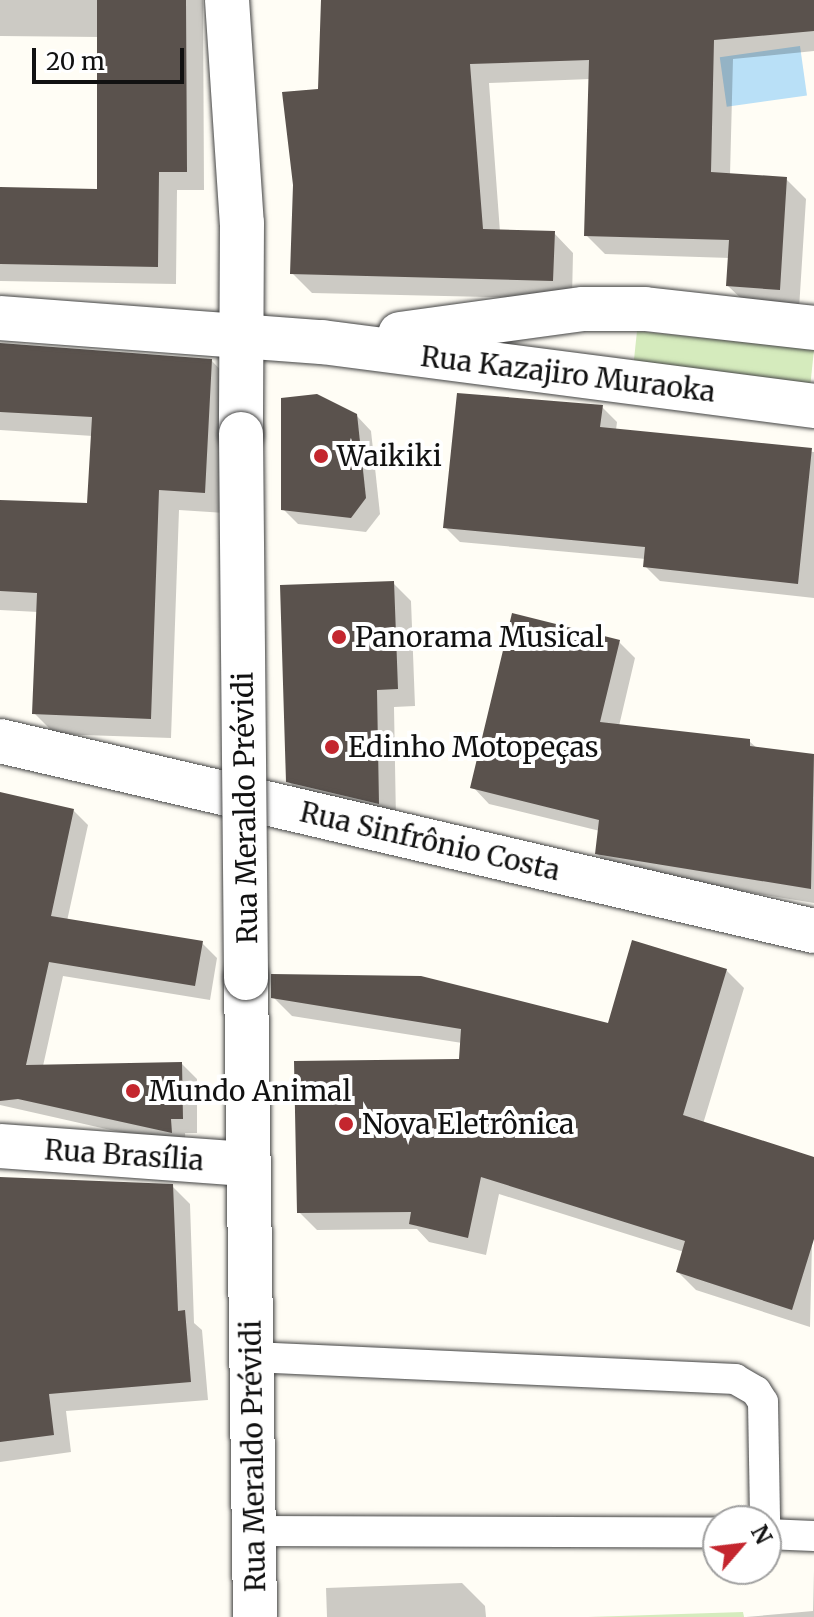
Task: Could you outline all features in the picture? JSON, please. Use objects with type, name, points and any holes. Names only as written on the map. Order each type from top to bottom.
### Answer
[{"type":"street","name":"Rua Meraldo Prévidi","points":[[227,0],[244,338],[241,434],[247,1164],[255,1617]]},
{"type":"street","name":"Rua Kazajiro Muraoka","points":[[322,342],[583,309],[645,309],[814,328]]},
{"type":"street","name":"Rua Kazajiro Muraoka","points":[[0,318],[322,342],[814,406]]},
{"type":"street","name":"Rua Sinfrônio Costa","points":[[0,741],[814,931]]},
{"type":"street","name":"Rua Brasília","points":[[0,1146],[247,1164]]},
{"type":"lane","points":[[252,1357],[735,1379],[756,1391],[763,1402],[765,1505]]},
{"type":"lane","points":[[254,1531],[702,1533]]},
{"type":"lane","points":[[782,1535],[814,1536]]},
{"type":"green space","points":[[637,331],[814,350],[810,385],[633,367]]},
{"type":"green space","points":[[743,1612],[744,1617],[588,1617]]},
{"type":"water","points":[[800,46],[807,96],[727,107],[720,57]]},
{"type":"building","points":[[97,0],[186,0],[187,172],[159,172],[158,267],[0,264],[0,187],[97,189]]},
{"type":"building","points":[[321,0],[814,0],[814,31],[714,40],[711,172],[787,177],[780,290],[726,286],[729,240],[584,236],[589,60],[470,64],[483,229],[555,231],[553,281],[290,274],[293,185],[282,92],[318,89]]},
{"type":"building","points":[[0,343],[212,359],[205,493],[159,490],[151,719],[32,714],[37,593],[0,591],[0,500],[87,503],[92,417],[0,412]]},
{"type":"building","points":[[457,393],[603,405],[600,427],[812,448],[798,584],[643,567],[645,547],[443,528]]},
{"type":"building","name":"Waikiki","points":[[317,394],[357,414],[366,498],[351,518],[281,510],[281,398]]},
{"type":"building","points":[[394,581],[398,689],[377,690],[379,804],[286,782],[280,585]]},
{"type":"building","points":[[512,613],[620,640],[600,722],[750,739],[750,746],[814,754],[811,889],[595,854],[599,820],[470,788]]},
{"type":"building","points":[[0,792],[74,809],[51,916],[203,941],[195,986],[49,962],[26,1065],[182,1062],[183,1119],[171,1119],[172,1133],[18,1099],[0,1101]]},
{"type":"building","points":[[632,940],[727,969],[683,1115],[814,1157],[814,1239],[792,1310],[676,1272],[685,1241],[481,1177],[468,1238],[409,1224],[411,1212],[297,1213],[294,1061],[459,1059],[461,1029],[271,998],[271,974],[421,976],[608,1023]]},
{"type":"building","points":[[0,1177],[173,1184],[178,1311],[185,1310],[191,1382],[49,1394],[54,1435],[0,1442]]},
{"type":"place","name":"Waikiki","points":[[321,456]]},
{"type":"place","name":"Panorama Musical","points":[[339,637]]},
{"type":"place","name":"Edinho Motopeças","points":[[332,747]]},
{"type":"place","name":"Mundo Animal","points":[[133,1091]]},
{"type":"place","name":"Nova Eletrônica","points":[[346,1124]]}]
